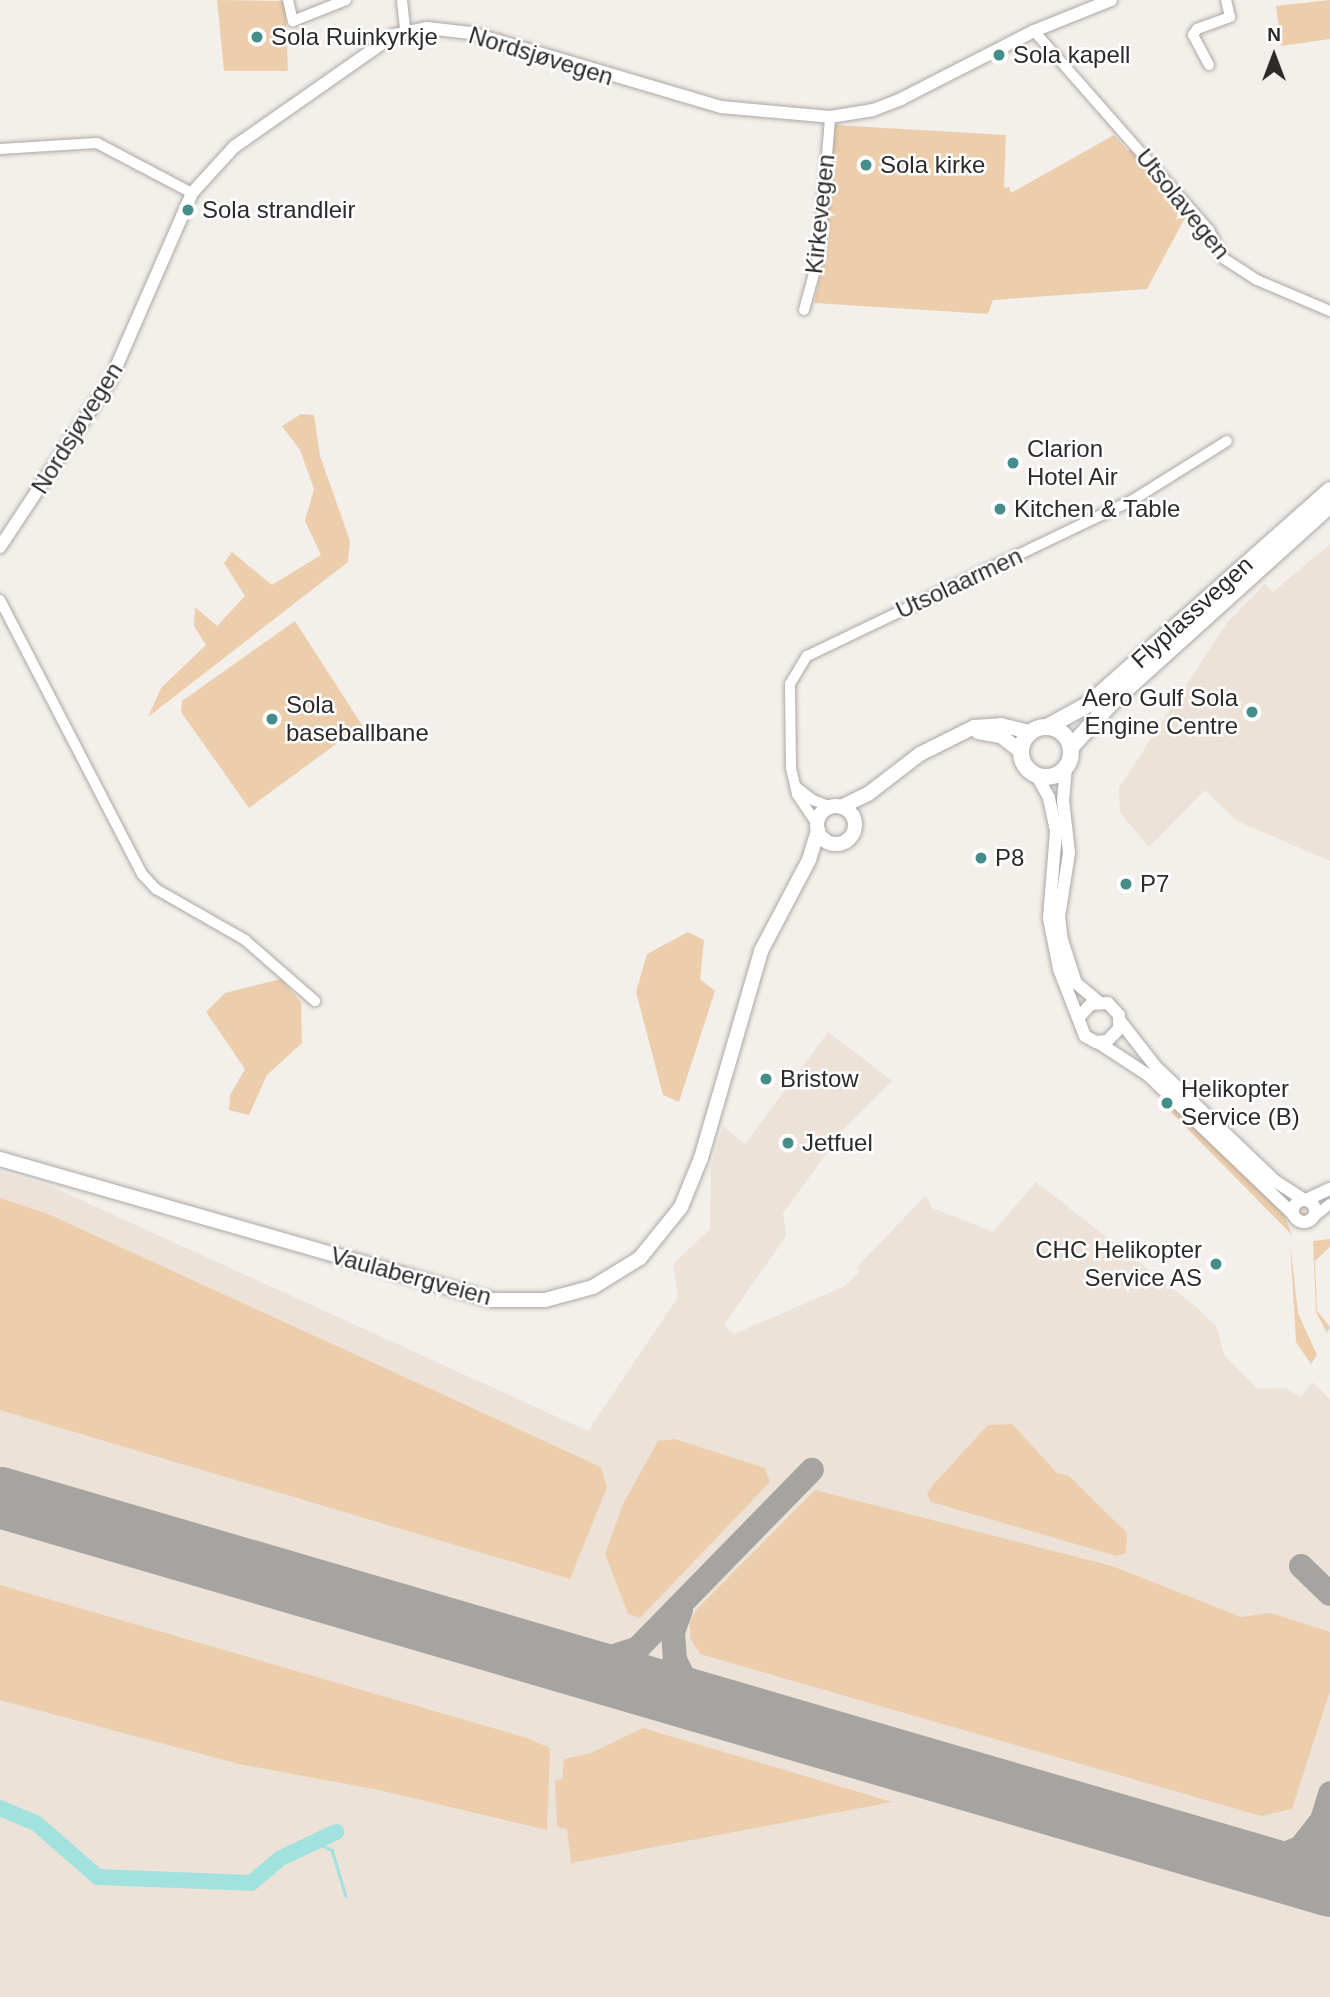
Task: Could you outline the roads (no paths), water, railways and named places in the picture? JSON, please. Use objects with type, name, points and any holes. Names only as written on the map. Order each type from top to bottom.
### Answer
[{"type":"highway","name":"Flyplassvegen","points":[[1049,726],[1089,704],[1330,490]]},
{"type":"highway","name":"Flyplassvegen","points":[[1071,747],[1112,702],[1330,505]]},
{"type":"highway","points":[[1049,726],[1067,737],[1071,747],[1066,767],[1048,777],[1037,776],[1022,762],[1020,751],[1029,732],[1049,726]]},
{"type":"main road","points":[[838,844],[826,841],[818,827],[836,807],[867,794],[920,754],[986,725],[1029,732]]},
{"type":"main road","points":[[963,733],[1001,736],[1020,751]]},
{"type":"main road","points":[[808,860],[851,837],[867,794]]},
{"type":"main road","points":[[836,807],[855,823]]},
{"type":"main road","name":"Vaulabergveien","points":[[0,1158],[492,1300],[545,1300],[593,1287],[640,1258],[681,1207],[701,1157],[758,960],[781,906],[808,860],[818,827]]},
{"type":"street","points":[[288,0],[293,22],[346,0]]},
{"type":"street","points":[[402,0],[405,31]]},
{"type":"street","name":"Nordsjøvegen","points":[[0,547],[110,381],[192,193],[234,147],[358,56],[405,31],[471,33],[721,107],[830,117],[873,110],[901,99],[1034,31],[1111,0]]},
{"type":"street","points":[[1209,65],[1193,35],[1197,29],[1230,17],[1226,0]]},
{"type":"street","name":"Utsolavegen","points":[[1034,31],[1209,230],[1223,258],[1257,280],[1330,311]]},
{"type":"street","name":"Kirkevegen","points":[[804,310],[819,255],[830,117]]},
{"type":"street","points":[[0,149],[97,142],[192,193]]},
{"type":"street","name":"Utsolaarmen","points":[[818,827],[796,786],[791,767],[790,684],[807,656],[1131,500],[1227,441]]},
{"type":"street","points":[[0,600],[142,874],[156,889],[245,940],[315,1001]]},
{"type":"street","points":[[1066,767],[1063,800],[1069,853],[1059,917],[1062,940],[1076,983],[1099,1002],[1113,1006],[1127,1035],[1166,1076],[1275,1181],[1315,1208],[1315,1216]]},
{"type":"street","points":[[1037,776],[1049,798],[1058,849],[1049,892],[1053,943],[1085,1036],[1148,1075],[1302,1223],[1330,1204]]},
{"type":"street","points":[[796,786],[813,800],[836,807]]},
{"type":"street","points":[[1080,1016],[1099,1002]]},
{"type":"street","points":[[1099,1043],[1115,1037],[1120,1021]]},
{"type":"street","points":[[1293,1214],[1295,1204],[1330,1189]]},
{"type":"waterway","points":[[0,1808],[36,1823],[98,1877],[251,1883],[281,1858],[336,1832]]},
{"type":"waterway","points":[[317,1843],[332,1850],[346,1896]]},
{"type":"place","name":"Sola Ruinkyrkje","points":[[257,37]]},
{"type":"place","name":"Sola kapell","points":[[999,55]]},
{"type":"place","name":"Sola kirke","points":[[866,165]]},
{"type":"place","name":"Sola strandleir","points":[[188,210]]},
{"type":"place","name":"Clarion Hotel Air","points":[[1013,463]]},
{"type":"place","name":"Kitchen & Table","points":[[1000,509]]},
{"type":"place","name":"Aero Gulf Sola Engine Centre","points":[[1252,712]]},
{"type":"place","name":"Sola baseballbane","points":[[272,719]]},
{"type":"place","name":"P8","points":[[981,858]]},
{"type":"place","name":"P7","points":[[1126,884]]},
{"type":"place","name":"Bristow","points":[[766,1079]]},
{"type":"place","name":"Helikopter Service (B)","points":[[1167,1103]]},
{"type":"place","name":"Jetfuel","points":[[788,1143]]},
{"type":"place","name":"CHC Helikopter Service AS","points":[[1216,1264]]}]
